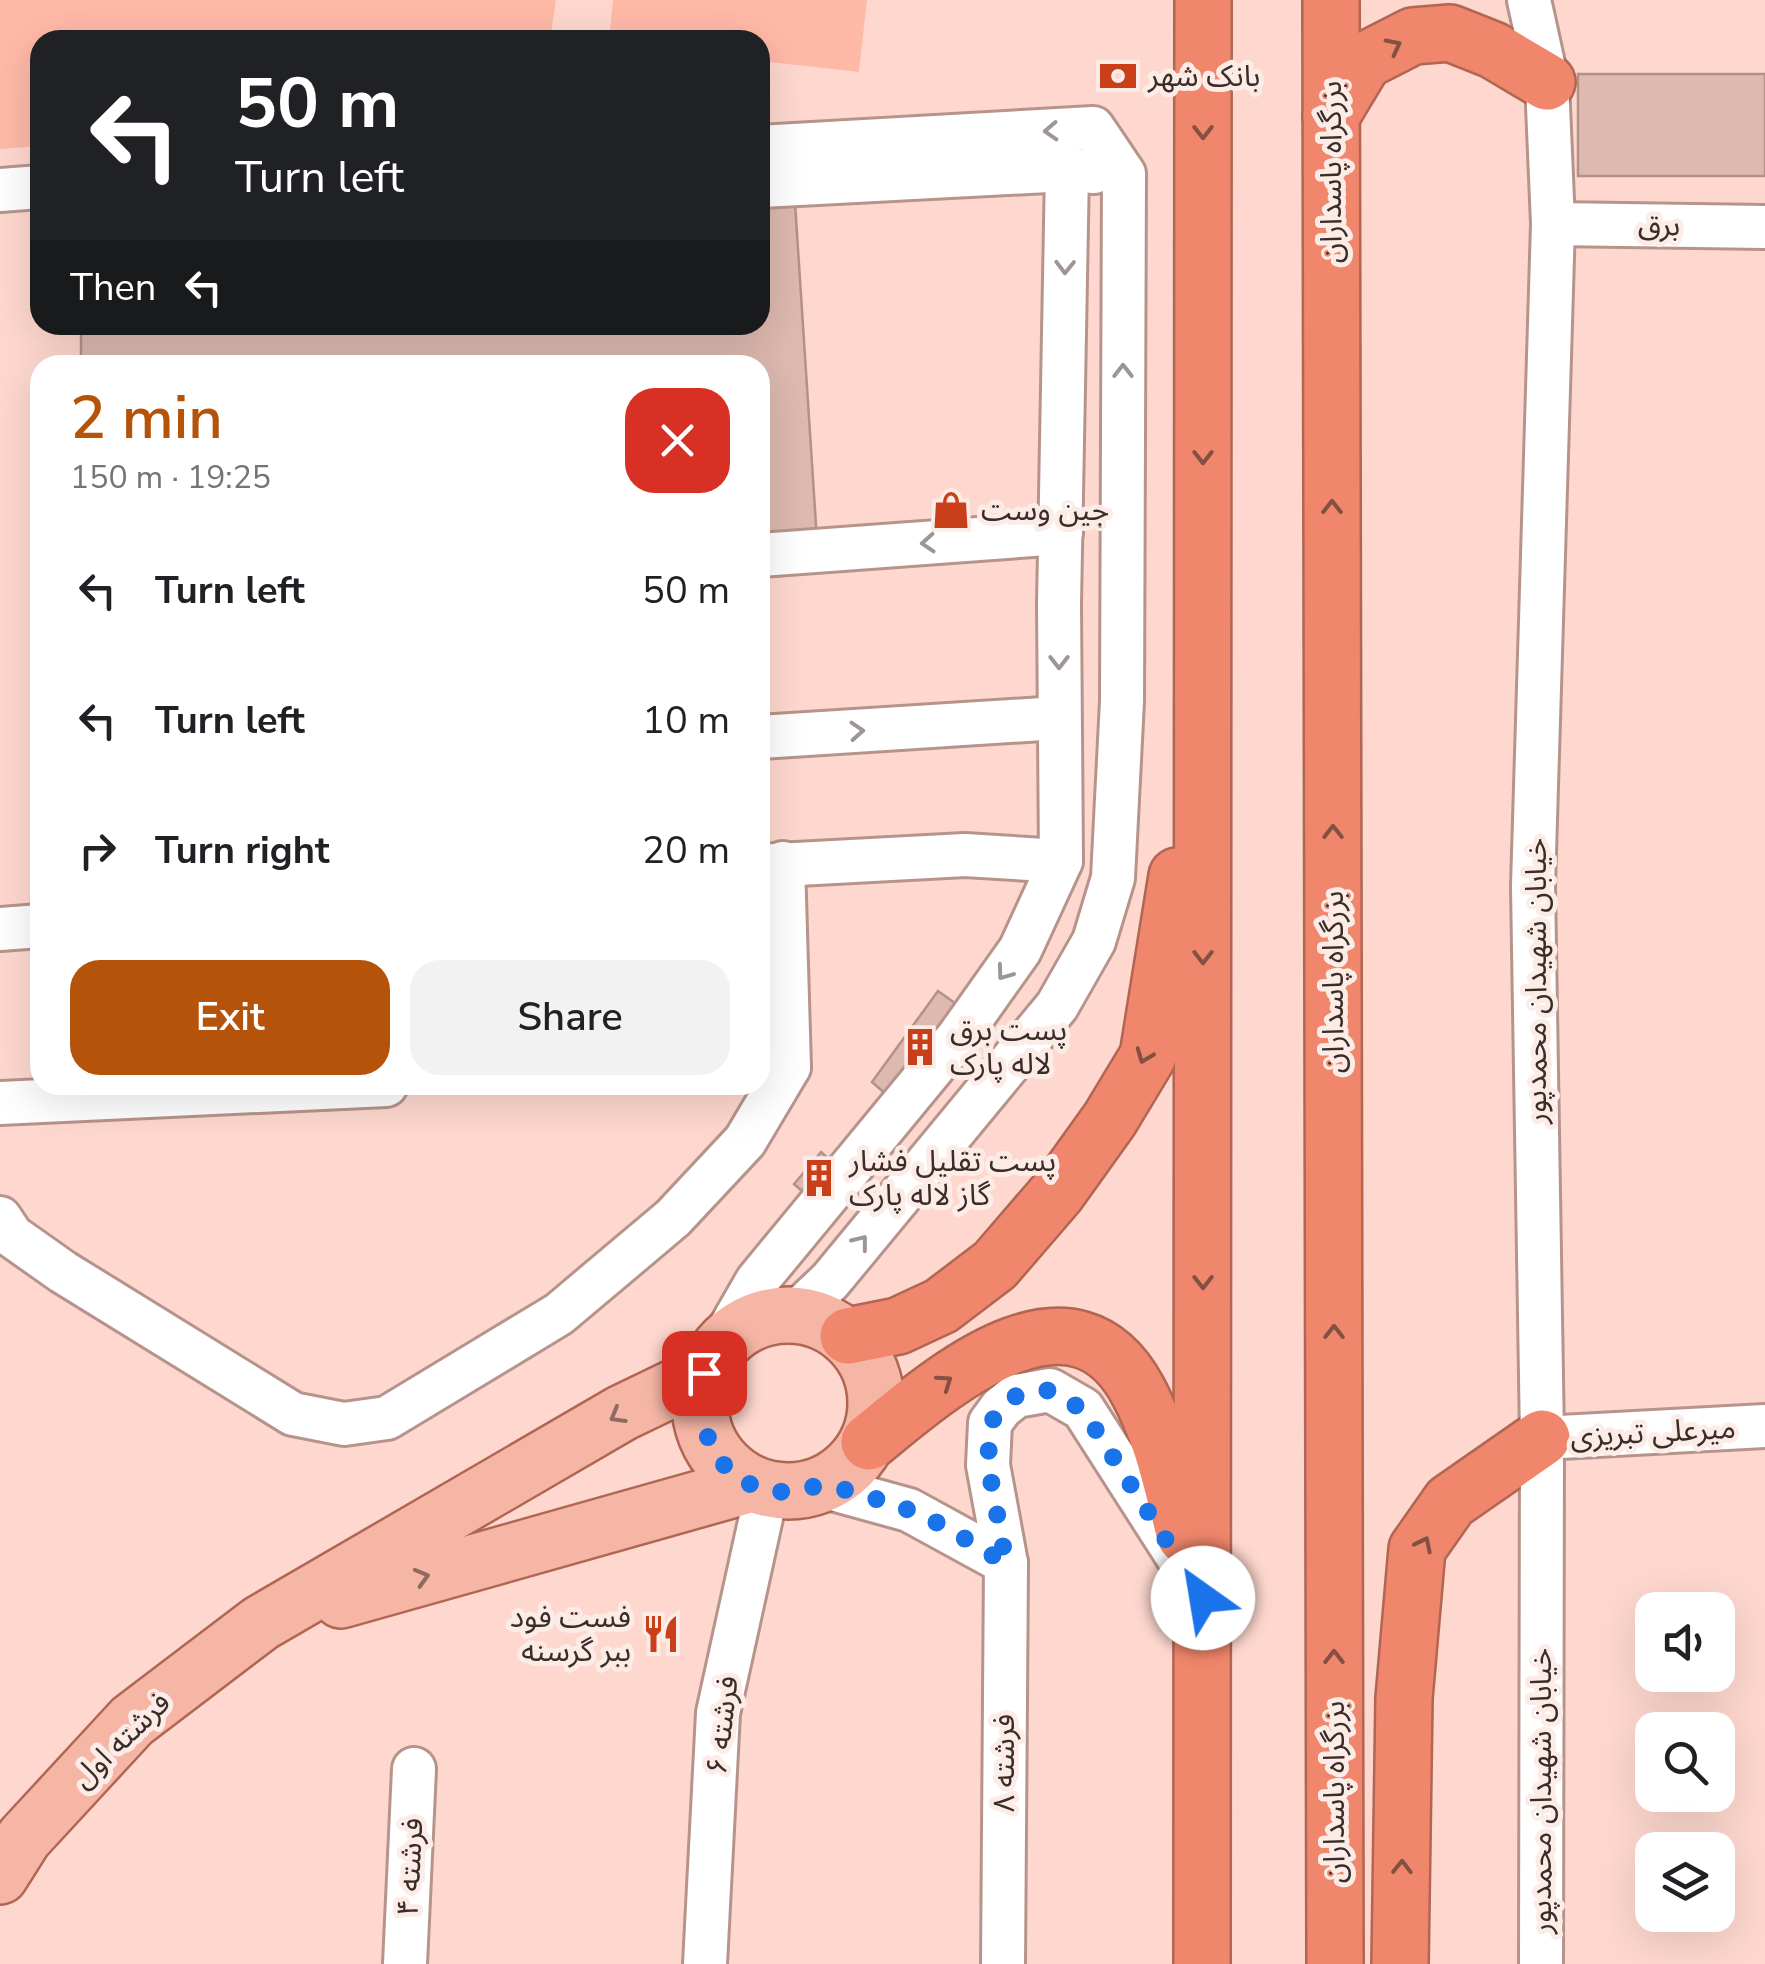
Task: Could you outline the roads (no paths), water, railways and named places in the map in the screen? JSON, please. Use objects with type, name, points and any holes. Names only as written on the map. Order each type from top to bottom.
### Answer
[{"type":"highway","points":[[1202,1964],[1204,0]]},
{"type":"highway","name":"بزرگراه پاسداران","points":[[1331,0],[1335,1964]]},
{"type":"highway","points":[[1331,116],[1364,61],[1413,36],[1450,34],[1493,50],[1547,82]]},
{"type":"highway","points":[[848,1336],[898,1326],[941,1306],[995,1265],[1057,1193],[1110,1119],[1148,1056],[1204,720]]},
{"type":"highway","points":[[868,1442],[947,1378],[1000,1350],[1040,1335],[1078,1339],[1098,1346],[1137,1390],[1156,1433],[1203,1598]]},
{"type":"highway","points":[[1400,1964],[1404,1698],[1417,1549],[1450,1502],[1542,1438]]},
{"type":"main road","points":[[796,1314],[824,1321],[848,1336],[866,1359],[876,1386],[877,1414],[868,1442],[850,1468],[822,1486],[804,1490],[759,1487],[261,1623],[712,1360],[740,1328],[767,1316],[796,1314]]},
{"type":"main road","points":[[712,1360],[700,1399],[702,1425],[712,1449],[730,1469],[759,1487]]},
{"type":"main road","name":"فرشته اول","points":[[0,1876],[24,1838],[132,1721],[261,1623]]},
{"type":"street","name":"خیابان شهیدان محمدپور","points":[[1529,0],[1547,82],[1553,224],[1532,886],[1542,1438],[1541,1964]]},
{"type":"street","points":[[770,146],[1094,128],[1124,174],[1122,700],[1113,878],[1094,941],[1057,1006],[830,1280],[796,1314]]},
{"type":"street","points":[[770,185],[1066,170],[1124,174]]},
{"type":"street","points":[[712,1360],[757,1281],[959,1036],[1020,950],[1061,860],[1058,718],[1066,170]]},
{"type":"street","points":[[0,190],[30,188]]},
{"type":"street","name":"برق","points":[[1553,224],[1765,227]]},
{"type":"street","points":[[770,554],[1060,533]]},
{"type":"street","points":[[1057,1006],[1094,870],[1104,590],[1059,590]]},
{"type":"street","points":[[770,736],[1058,718]]},
{"type":"street","points":[[774,1067],[772,864],[965,855],[1061,860]]},
{"type":"street","points":[[0,930],[30,927]]},
{"type":"street","points":[[0,1103],[153,1095]]},
{"type":"street","points":[[0,1218],[12,1236],[63,1272],[293,1414],[344,1424],[387,1418],[559,1314],[672,1218],[744,1141],[763,1095]]},
{"type":"street","name":"فرشته ۸","points":[[1003,1964],[1006,1563],[988,1464],[990,1424],[1001,1408],[1016,1396],[1050,1390],[1083,1410],[1203,1598]]},
{"type":"street","name":"میرعلی تبریزی","points":[[1542,1438],[1765,1426]]},
{"type":"street","points":[[822,1486],[910,1510],[1006,1563]]},
{"type":"street","name":"فرشته ۶","points":[[705,1964],[718,1712],[759,1487]]},
{"type":"street","name":"۴ فرشته","points":[[405,1964],[414,1770]]},
{"type":"place","name":"بانک شهر","points":[[1118,76]]},
{"type":"place","name":"جین وست","points":[[951,510]]},
{"type":"place","name":"پست برق لاله پارک","points":[[920,1047]]},
{"type":"place","name":"پست تقلیل فشار گاز لاله پارک","points":[[819,1178]]},
{"type":"place","name":"فست فود ببر گرسنه","points":[[661,1634]]}]
